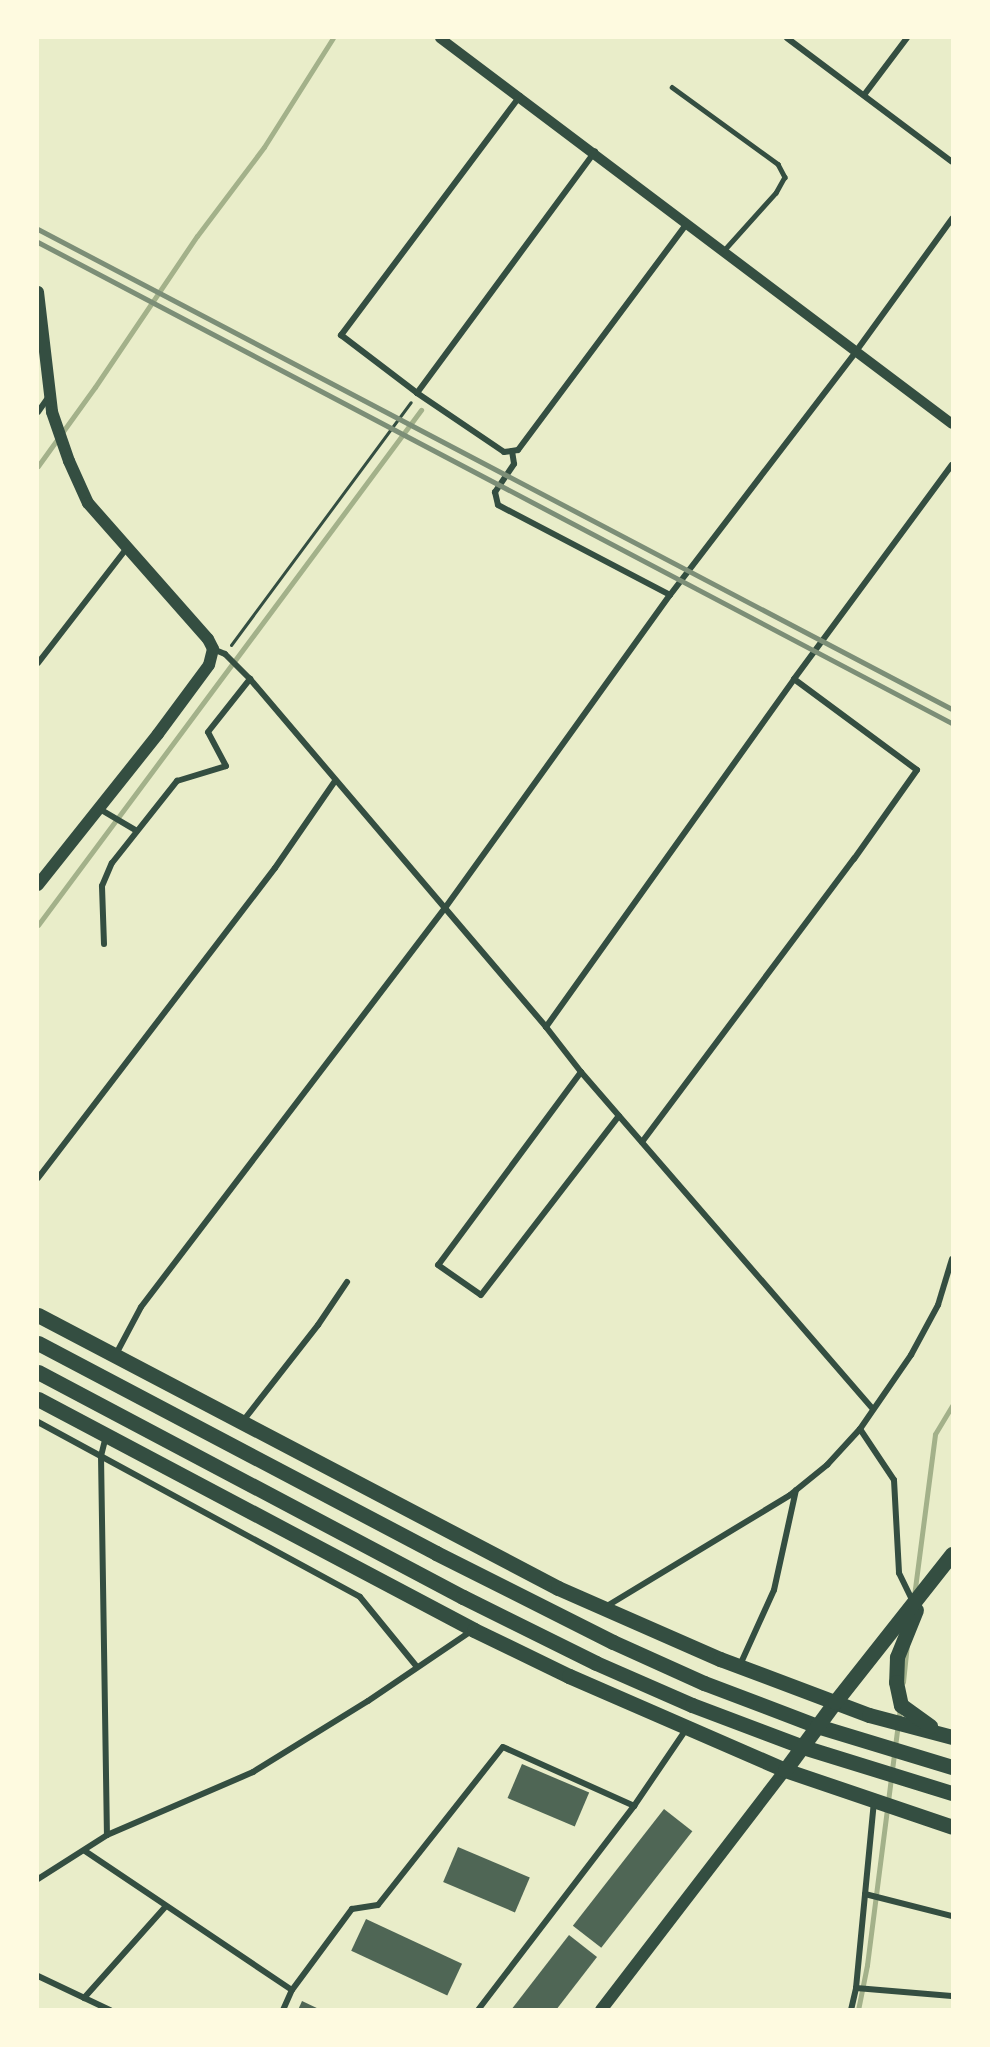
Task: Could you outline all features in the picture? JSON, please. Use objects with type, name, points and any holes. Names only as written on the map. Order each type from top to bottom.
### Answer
[{"type":"highway","points":[[38,1316],[558,1588],[740,1666],[869,1715],[948,1735]]},
{"type":"highway","points":[[38,1343],[436,1553],[613,1642],[704,1683],[817,1726],[952,1767]]},
{"type":"highway","points":[[38,1372],[453,1591],[596,1663],[692,1705],[792,1743],[952,1793]]},
{"type":"highway","points":[[38,1399],[474,1630],[569,1677],[785,1770],[952,1827]]},
{"type":"highway","points":[[785,1770],[835,1702],[919,1599],[952,1554]]},
{"type":"highway","points":[[919,1599],[897,1657],[896,1682],[902,1705],[948,1735]]},
{"type":"main road","points":[[38,292],[52,412],[69,461],[88,503],[219,651],[102,810],[38,885]]},
{"type":"main road","points":[[601,2010],[785,1770]]},
{"type":"street","points":[[440,38],[688,222],[952,424]]},
{"type":"street","points":[[787,38],[952,162]]},
{"type":"street","points":[[864,95],[907,38]]},
{"type":"street","points":[[520,96],[341,335],[417,393],[504,452],[518,450],[688,222]]},
{"type":"street","points":[[417,393],[595,152]]},
{"type":"street","points":[[115,1356],[141,1307],[445,908],[670,595],[857,350],[952,219]]},
{"type":"street","points":[[38,412],[49,395]]},
{"type":"street","points":[[512,451],[514,464],[495,492],[498,505],[670,595]]},
{"type":"street","points":[[546,1027],[794,680],[952,465]]},
{"type":"street","points":[[38,663],[126,548]]},
{"type":"street","points":[[219,651],[250,679],[546,1027],[581,1072],[872,1408]]},
{"type":"street","points":[[104,944],[102,886],[112,863],[177,781],[226,766],[208,732],[250,679]]},
{"type":"street","points":[[642,1142],[917,770],[794,680]]},
{"type":"street","points":[[38,1178],[275,868],[335,781]]},
{"type":"street","points":[[102,810],[137,831]]},
{"type":"street","points":[[581,1072],[438,1265],[481,1295],[619,1116]]},
{"type":"street","points":[[602,1608],[796,1490],[827,1465],[860,1429],[872,1408],[911,1355],[933,1315],[952,1259]]},
{"type":"street","points":[[241,1423],[318,1325],[347,1282]]},
{"type":"street","points":[[38,1422],[360,1597],[417,1667]]},
{"type":"street","points":[[860,1429],[894,1480],[899,1573],[919,1599]]},
{"type":"street","points":[[106,1436],[101,1456],[106,1835]]},
{"type":"street","points":[[740,1666],[774,1590],[796,1490]]},
{"type":"street","points":[[38,1879],[85,1851],[106,1835],[253,1772],[318,1733],[474,1630]]},
{"type":"street","points":[[478,2010],[634,1806],[688,1728]]},
{"type":"street","points":[[283,2010],[292,1990],[352,1909],[378,1905],[503,1747],[634,1806]]},
{"type":"street","points":[[851,2010],[856,1988],[874,1801]]},
{"type":"street","points":[[85,1851],[165,1907],[292,1990]]},
{"type":"street","points":[[865,1894],[952,1916]]},
{"type":"street","points":[[84,1998],[165,1907]]},
{"type":"street","points":[[38,1976],[110,2010]]},
{"type":"street","points":[[856,1988],[952,1996]]},
{"type":"lane","points":[[672,87],[778,164],[785,177],[776,193],[724,250]]},
{"type":"path","points":[[219,651],[417,393]]},
{"type":"building","points":[[522,1764],[589,1793],[575,1827],[508,1798]]},
{"type":"building","points":[[664,1809],[692,1831],[601,1948],[573,1926]]},
{"type":"building","points":[[458,1847],[530,1877],[515,1912],[443,1882]]},
{"type":"building","points":[[366,1919],[462,1964],[447,1996],[351,1951]]},
{"type":"building","points":[[569,1935],[597,1957],[556,2010],[511,2010]]},
{"type":"building","points":[[302,2001],[321,2010],[298,2010]]},
{"type":"waterway","points":[[38,466],[95,387],[197,236],[264,147],[333,38]]},
{"type":"waterway","points":[[38,925],[421,410]]},
{"type":"waterway","points":[[914,1596],[935,1434],[952,1406]]},
{"type":"waterway","points":[[903,1682],[907,1646]]},
{"type":"waterway","points":[[858,2010],[867,1965],[900,1706]]},
{"type":"railway","points":[[38,229],[952,709]]},
{"type":"railway","points":[[38,242],[952,723]]}]
